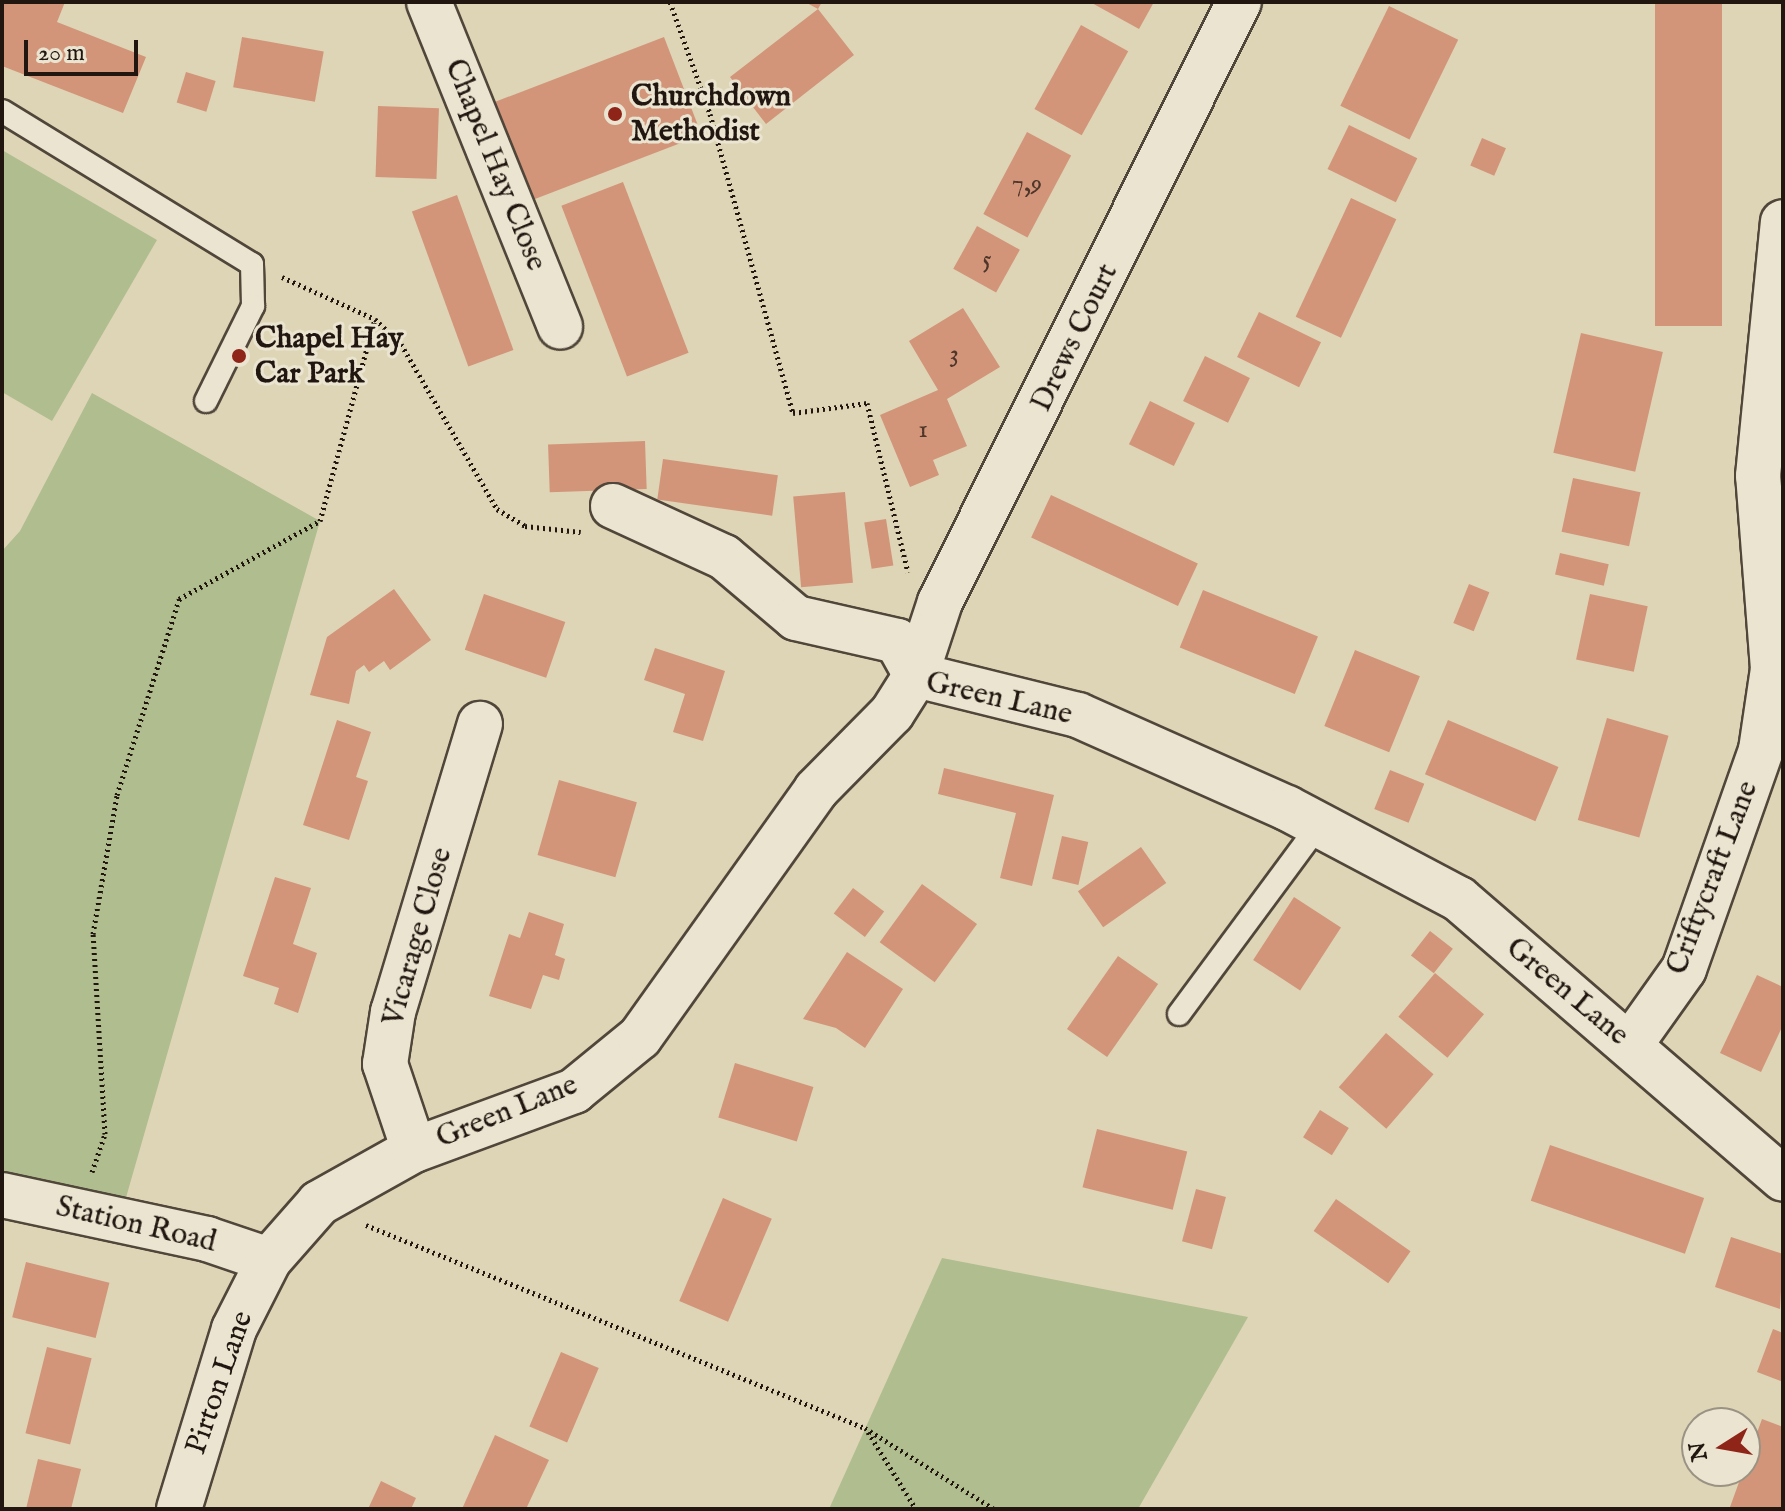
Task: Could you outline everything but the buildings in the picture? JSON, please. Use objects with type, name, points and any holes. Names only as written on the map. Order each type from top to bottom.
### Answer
[{"type":"street","name":"Chapel Hay Close","points":[[429,2],[560,327]]},
{"type":"street","name":"Drews Court","points":[[916,675],[930,632],[1239,2]]},
{"type":"street","name":"Criftycraft Lane","points":[[1630,1045],[1684,969],[1761,750],[1773,669],[1758,476],[1783,222]]},
{"type":"street","points":[[599,519],[724,557],[796,618],[897,641],[916,675]]},
{"type":"street","name":"Green Lane","points":[[269,1260],[319,1203],[414,1150],[574,1091],[640,1037],[816,790],[892,713],[916,675],[1078,715],[1319,825],[1459,899],[1783,1179]]},
{"type":"street","name":"Vicarage Close","points":[[414,1150],[385,1064],[393,1012],[480,724]]},
{"type":"street","name":"Station Road","points":[[2,1195],[207,1239],[269,1260]]},
{"type":"street","name":"Pirton Lane","points":[[179,1509],[234,1329],[269,1260]]},
{"type":"lane","points":[[2,111],[252,264],[253,306],[206,401]]},
{"type":"lane","points":[[1179,1014],[1319,825]]},
{"type":"path","points":[[670,2],[710,114],[793,413],[867,403],[916,601],[930,632]]},
{"type":"path","points":[[252,264],[375,319],[401,344],[497,509],[525,526],[599,519]]},
{"type":"path","points":[[79,1211],[105,1134],[93,934],[117,795],[179,599],[320,521],[375,319]]},
{"type":"path","points":[[319,1203],[865,1428],[994,1509]]},
{"type":"path","points":[[865,1428],[916,1509]]},
{"type":"green space","points":[[2,150],[157,240],[52,421],[2,392]]},
{"type":"green space","points":[[92,393],[320,521],[121,1215],[2,1182],[2,551],[20,531]]},
{"type":"green space","points":[[942,1258],[1248,1317],[1138,1509],[829,1509]]},
{"type":"place","name":"Churchdown Methodist","points":[[615,114]]},
{"type":"place","name":"Chapel Hay Car Park","points":[[239,356]]}]
